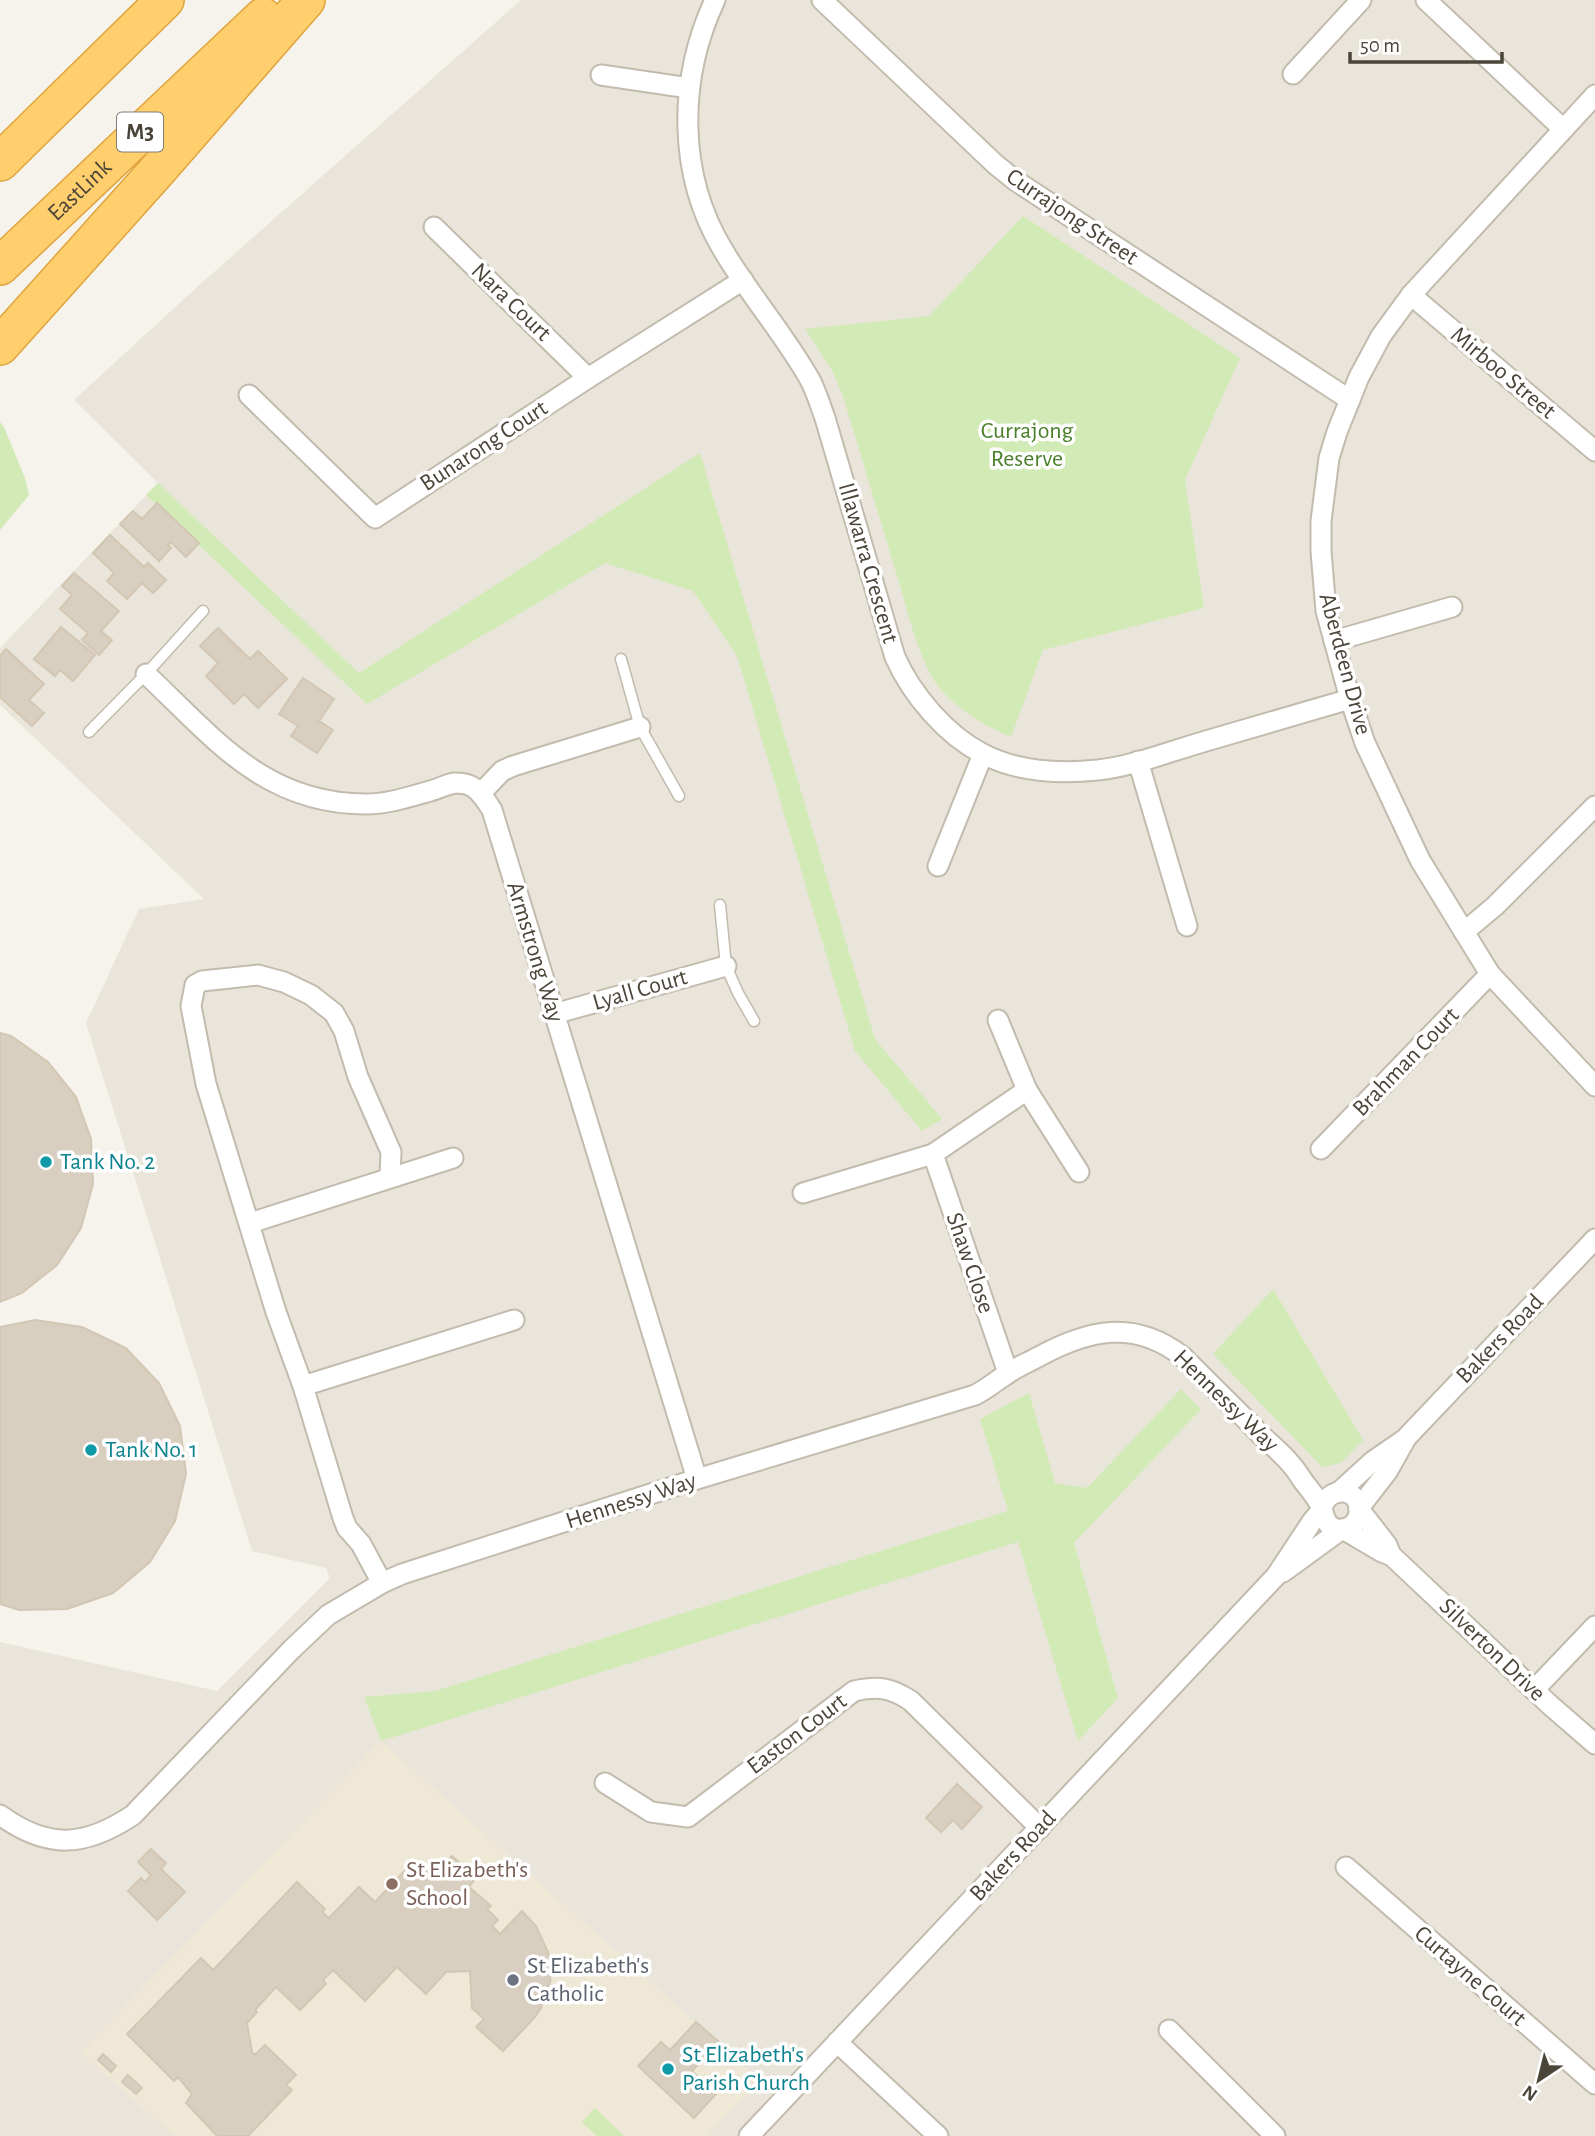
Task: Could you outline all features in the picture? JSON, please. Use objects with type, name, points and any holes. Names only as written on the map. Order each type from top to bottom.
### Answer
[{"type":"highway","points":[[0,125],[153,0]]},
{"type":"highway","points":[[0,162],[165,0]]},
{"type":"highway","name":"EastLink","points":[[0,266],[282,0]]},
{"type":"highway","points":[[0,346],[306,0]]},
{"type":"street","name":"Illawarra Crescent","points":[[715,0],[703,30],[689,88],[688,137],[699,194],[709,224],[810,379],[895,657],[904,676],[927,708],[983,754],[1039,771],[1069,772],[1101,770],[1138,761],[1350,699]]},
{"type":"street","name":"Currajong Street","points":[[822,0],[1016,181],[1350,400]]},
{"type":"street","points":[[1293,74],[1361,0]]},
{"type":"street","points":[[1426,0],[1563,129]]},
{"type":"street","points":[[601,75],[689,88]]},
{"type":"street","name":"Aberdeen Drive","points":[[1595,95],[1410,295],[1381,336],[1359,377],[1329,458],[1321,521],[1326,611],[1350,699],[1365,743],[1420,860],[1490,974],[1595,1086]]},
{"type":"street","name":"Nara Court","points":[[434,227],[588,378]]},
{"type":"street","name":"Bunarong Court","points":[[249,395],[375,518],[743,280]]},
{"type":"street","name":"Mirboo Street","points":[[1410,295],[1595,451]]},
{"type":"street","points":[[1334,641],[1452,607]]},
{"type":"street","points":[[146,674],[236,759],[261,776],[291,790],[325,800],[367,804],[400,800],[456,783],[470,785],[481,793],[502,771],[513,766],[640,727]]},
{"type":"street","points":[[938,866],[983,754]]},
{"type":"street","points":[[1138,761],[1187,926]]},
{"type":"street","name":"Armstrong Way","points":[[481,793],[492,810],[697,1479]]},
{"type":"street","points":[[1464,932],[1595,806]]},
{"type":"street","name":"Lyall Court","points":[[554,1014],[726,966]]},
{"type":"street","name":"Brahman Court","points":[[1321,1149],[1490,974]]},
{"type":"street","points":[[376,1586],[346,1545],[347,1528],[303,1386],[276,1312],[206,1084],[191,1006],[195,985],[202,981],[258,975],[284,982],[311,995],[334,1013],[344,1031],[358,1077],[391,1152],[390,1177]]},
{"type":"street","points":[[998,1020],[1027,1090],[1079,1172]]},
{"type":"street","points":[[803,1193],[933,1154],[1027,1090]]},
{"type":"street","name":"Shaw Close","points":[[933,1154],[1008,1373]]},
{"type":"street","points":[[250,1223],[453,1158]]},
{"type":"street","name":"Bakers Road","points":[[1338,1492],[1373,1461],[1405,1439],[1595,1240]]},
{"type":"street","points":[[303,1386],[514,1320]]},
{"type":"street","name":"Hennessy Way","points":[[0,1815],[22,1830],[62,1841],[82,1840],[118,1825],[133,1815],[328,1615],[376,1586],[402,1574],[697,1479],[975,1395],[1008,1373],[1068,1341],[1112,1332],[1135,1334],[1170,1347],[1297,1470],[1322,1509]]},
{"type":"street","name":"Bakers Road","points":[[1359,1509],[1387,1472],[1405,1439]]},
{"type":"street","name":"Hennessy Way","points":[[1297,1470],[1338,1492]]},
{"type":"street","points":[[1338,1492],[1345,1492],[1355,1498],[1359,1509],[1359,1515],[1353,1524],[1343,1529],[1330,1526],[1322,1509],[1325,1499],[1338,1492]]},
{"type":"street","name":"Bakers Road","points":[[749,2136],[1276,1576],[1322,1509]]},
{"type":"street","name":"Silverton Drive","points":[[1359,1509],[1387,1545],[1391,1555],[1595,1744]]},
{"type":"street","name":"Bakers Road","points":[[1276,1576],[1343,1529]]},
{"type":"street","name":"Silverton Drive","points":[[1343,1529],[1381,1552],[1391,1555]]},
{"type":"street","points":[[1534,1690],[1595,1626]]},
{"type":"street","name":"Easton Court","points":[[605,1783],[651,1812],[688,1817],[854,1691],[872,1687],[886,1688],[911,1701],[1040,1828]]},
{"type":"street","name":"Curtayne Court","points":[[1346,1867],[1595,2084]]},
{"type":"street","points":[[1168,2030],[1275,2136]]},
{"type":"street","points":[[837,2042],[938,2136]]},
{"type":"lane","points":[[89,732],[203,611]]},
{"type":"lane","points":[[621,659],[640,727],[680,796]]},
{"type":"lane","points":[[720,905],[726,966],[754,1021]]},
{"type":"shaded area","points":[[521,0],[1595,0],[1595,2136],[0,2136],[0,1642],[217,1691],[330,1578],[326,1568],[252,1551],[86,1023],[139,909],[204,899],[0,705],[0,648],[158,483],[74,400],[196,288]]},
{"type":"shaded area","name":"St Elizabeth's School","points":[[381,1741],[760,2080],[707,2136],[175,2136],[80,2053]]},
{"type":"green space","name":"Currajong Reserve","points":[[1023,216],[1240,358],[1185,480],[1204,608],[1043,650],[1011,737],[979,721],[958,706],[934,680],[913,631],[842,393],[831,369],[805,329],[929,316]]},
{"type":"green space","points":[[0,422],[25,478],[29,495],[0,530]]},
{"type":"green space","points":[[700,453],[875,1039],[942,1119],[922,1131],[855,1051],[737,656],[693,591],[605,563],[367,704],[146,495],[158,483],[359,673]]},
{"type":"green space","points":[[1273,1289],[1363,1440],[1341,1463],[1322,1467],[1213,1354]]},
{"type":"green space","points":[[1181,1389],[1201,1409],[1074,1543],[1118,1698],[1078,1741],[1018,1542],[381,1741],[364,1697],[435,1691],[1008,1511],[980,1419],[1029,1393],[1055,1483],[1087,1488]]},
{"type":"green space","points":[[595,2108],[624,2136],[597,2136],[582,2122]]},
{"type":"building","points":[[157,503],[199,543],[186,557],[171,542],[168,545],[171,548],[159,561],[120,524],[133,511],[142,519]]},
{"type":"building","points":[[110,535],[144,567],[148,563],[166,580],[153,593],[142,583],[127,599],[107,581],[114,573],[93,553]]},
{"type":"building","points":[[74,573],[119,611],[101,631],[112,640],[99,655],[82,640],[88,633],[60,609],[72,595],[62,586]]},
{"type":"building","points":[[61,627],[95,655],[73,681],[60,670],[55,676],[34,659]]},
{"type":"building","points":[[218,628],[250,659],[258,651],[287,679],[258,708],[244,694],[234,704],[206,676],[218,663],[200,646]]},
{"type":"building","points":[[6,649],[44,684],[29,700],[44,713],[32,726],[0,697],[0,656]]},
{"type":"building","points":[[303,678],[334,699],[319,721],[333,730],[317,753],[291,736],[298,726],[279,714]]},
{"type":"building","name":"Tank No. 2","points":[[0,1033],[11,1036],[48,1062],[76,1097],[91,1139],[93,1184],[81,1228],[57,1265],[22,1293],[0,1302]]},
{"type":"building","name":"Tank No. 1","points":[[35,1320],[82,1327],[126,1348],[159,1383],[180,1426],[186,1474],[175,1521],[150,1562],[113,1593],[67,1609],[19,1610],[0,1604],[0,1327]]},
{"type":"building","points":[[957,1784],[982,1807],[962,1829],[953,1820],[941,1832],[926,1818]]},
{"type":"building","points":[[151,1849],[166,1863],[161,1869],[185,1892],[157,1920],[128,1891],[141,1878],[145,1882],[151,1875],[138,1862]]},
{"type":"building","points":[[452,1856],[476,1878],[469,1887],[491,1906],[487,1909],[498,1920],[492,1926],[500,1934],[522,1911],[536,1926],[548,1952],[550,1982],[541,2008],[503,2051],[476,2027],[484,2019],[472,2008],[470,1971],[446,1972],[426,1994],[397,1967],[365,2001],[333,1970],[323,1980],[326,1984],[300,2010],[276,1987],[255,2010],[257,2012],[247,2023],[252,2052],[255,2055],[265,2045],[296,2075],[286,2085],[292,2090],[248,2136],[217,2136],[186,2103],[192,2094],[178,2077],[174,2081],[127,2034],[201,1958],[213,1970],[297,1882],[325,1909],[322,1912],[329,1918],[359,1887],[375,1902],[415,1860],[433,1877]]},
{"type":"building","name":"St Elizabeth's Parish Church","points":[[696,2022],[719,2042],[692,2071],[716,2094],[694,2118],[638,2066],[661,2042],[670,2050]]},
{"type":"building","points":[[103,2054],[116,2066],[111,2072],[98,2060]]},
{"type":"building","points":[[128,2075],[142,2088],[136,2094],[122,2082]]},
{"type":"place","name":"Tank No. 2","points":[[46,1162]]},
{"type":"place","name":"Tank No. 1","points":[[91,1450]]},
{"type":"place","name":"St Elizabeth's School","points":[[392,1884]]},
{"type":"place","name":"St Elizabeth's Catholic","points":[[513,1980]]},
{"type":"place","name":"St Elizabeth's Parish Church","points":[[668,2069]]}]
